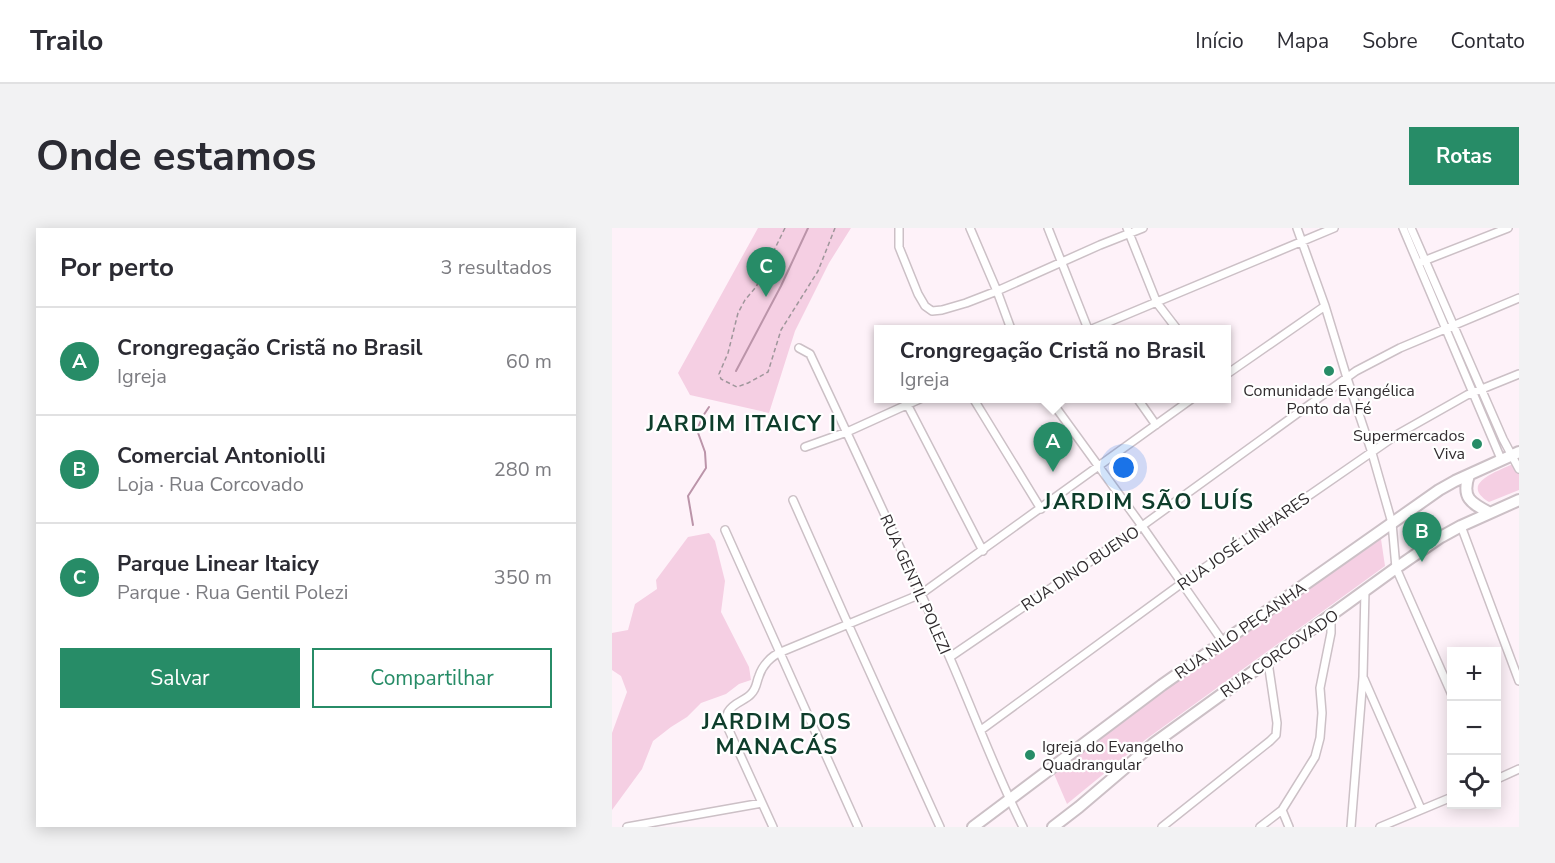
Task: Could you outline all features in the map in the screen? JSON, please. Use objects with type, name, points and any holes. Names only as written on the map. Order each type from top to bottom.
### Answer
[{"type":"street","points":[[899,228],[899,247],[918,294],[925,306],[932,311],[966,303],[1128,231],[1143,228]]},
{"type":"street","points":[[969,228],[1009,325]]},
{"type":"street","points":[[1048,228],[1088,325]]},
{"type":"street","points":[[1297,228],[1325,306],[1372,453],[1392,524],[1396,568],[1447,684]]},
{"type":"street","points":[[1102,325],[1334,228]]},
{"type":"street","points":[[1403,228],[1481,389],[1510,456],[1519,469]]},
{"type":"street","points":[[1411,228],[1421,262]]},
{"type":"street","points":[[1421,262],[1508,228]]},
{"type":"street","points":[[1128,231],[1157,303],[1173,325]]},
{"type":"street","name":"RUA DINO BUENO","points":[[950,657],[1142,526],[1356,371],[1449,326],[1519,298]]},
{"type":"street","points":[[1231,371],[1325,306]]},
{"type":"street","points":[[1449,326],[1472,393],[1495,442],[1510,456]]},
{"type":"street","name":"RUA GENTIL POLEZI","points":[[798,348],[810,354],[847,432],[950,657],[1009,800],[1023,827]]},
{"type":"street","name":"RUA JOSÉ LINHARES","points":[[981,730],[1181,584],[1398,434],[1472,393],[1519,374]]},
{"type":"street","points":[[805,447],[847,432],[912,403]]},
{"type":"street","points":[[976,403],[1041,509]]},
{"type":"street","points":[[1052,403],[1223,642]]},
{"type":"street","points":[[1140,403],[1156,425]]},
{"type":"street","points":[[773,827],[727,726],[730,709],[752,693],[757,686],[761,669],[781,652],[921,594],[1187,403]]},
{"type":"street","points":[[907,405],[983,551]]},
{"type":"street","name":"RUA NILO PEÇANHA","points":[[974,827],[1162,685],[1439,490],[1510,456]]},
{"type":"street","points":[[1469,475],[1466,484],[1468,498],[1472,503],[1490,513]]},
{"type":"street","points":[[793,500],[940,827]]},
{"type":"street","name":"RUA CORCOVADO","points":[[1053,827],[1200,708],[1268,662],[1396,568],[1441,537],[1519,500]]},
{"type":"street","points":[[1461,526],[1519,681]]},
{"type":"street","points":[[725,530],[858,827]]},
{"type":"street","points":[[1351,827],[1363,677],[1365,590]]},
{"type":"street","points":[[1265,825],[1282,810],[1315,757],[1320,738],[1322,713],[1320,688],[1331,633],[1331,615]]},
{"type":"street","points":[[1162,827],[1276,735],[1276,714],[1268,662]]},
{"type":"street","points":[[1363,677],[1421,809]]},
{"type":"street","points":[[1501,776],[1519,769]]},
{"type":"street","points":[[1380,827],[1447,799]]},
{"type":"street","points":[[627,827],[762,803]]},
{"type":"street","points":[[1282,810],[1289,827]]},
{"type":"path","points":[[785,228],[756,286],[738,313],[728,353],[719,374],[721,379],[737,387],[768,372],[781,330],[818,271],[835,228]]},
{"type":"shaded area","points":[[758,228],[851,228],[829,263],[795,331],[769,413],[690,395],[678,373]]},
{"type":"shaded area","points":[[1515,463],[1519,472],[1519,490],[1489,502],[1481,495],[1478,489],[1479,483],[1484,478]]},
{"type":"shaded area","points":[[709,533],[715,541],[725,581],[721,612],[749,667],[751,680],[739,684],[726,694],[701,703],[687,717],[653,741],[642,769],[612,810],[612,733],[627,692],[621,676],[612,670],[612,633],[628,630],[635,604],[657,589],[656,580],[688,537]]},
{"type":"shaded area","points":[[1381,539],[1385,566],[1145,740],[1067,804],[1054,774],[1125,718]]},
{"type":"waterway","points":[[736,371],[781,286],[808,228]]},
{"type":"waterway","points":[[693,525],[688,496],[706,468],[705,452],[697,430],[709,407]]},
{"type":"place","name":"Parque Linear Itaicy","points":[[766,297]]},
{"type":"place","name":"Comunidade Evangélica Ponto da Fé","points":[[1329,371]]},
{"type":"place","name":"Supermercados Viva","points":[[1477,444]]},
{"type":"place","name":"Crongregação Cristã no Brasil","points":[[1053,472]]},
{"type":"place","name":"Comercial Antoniolli","points":[[1422,562]]},
{"type":"place","name":"Igreja do Evangelho Quadrangular","points":[[1030,755]]},
{"type":"district","name":"JARDIM ITAICY I","points":[[742,423]]},
{"type":"district","name":"JARDIM SÃO LUÍS","points":[[1149,501]]},
{"type":"district","name":"JARDIM DOS MANACÁS","points":[[777,734]]}]
